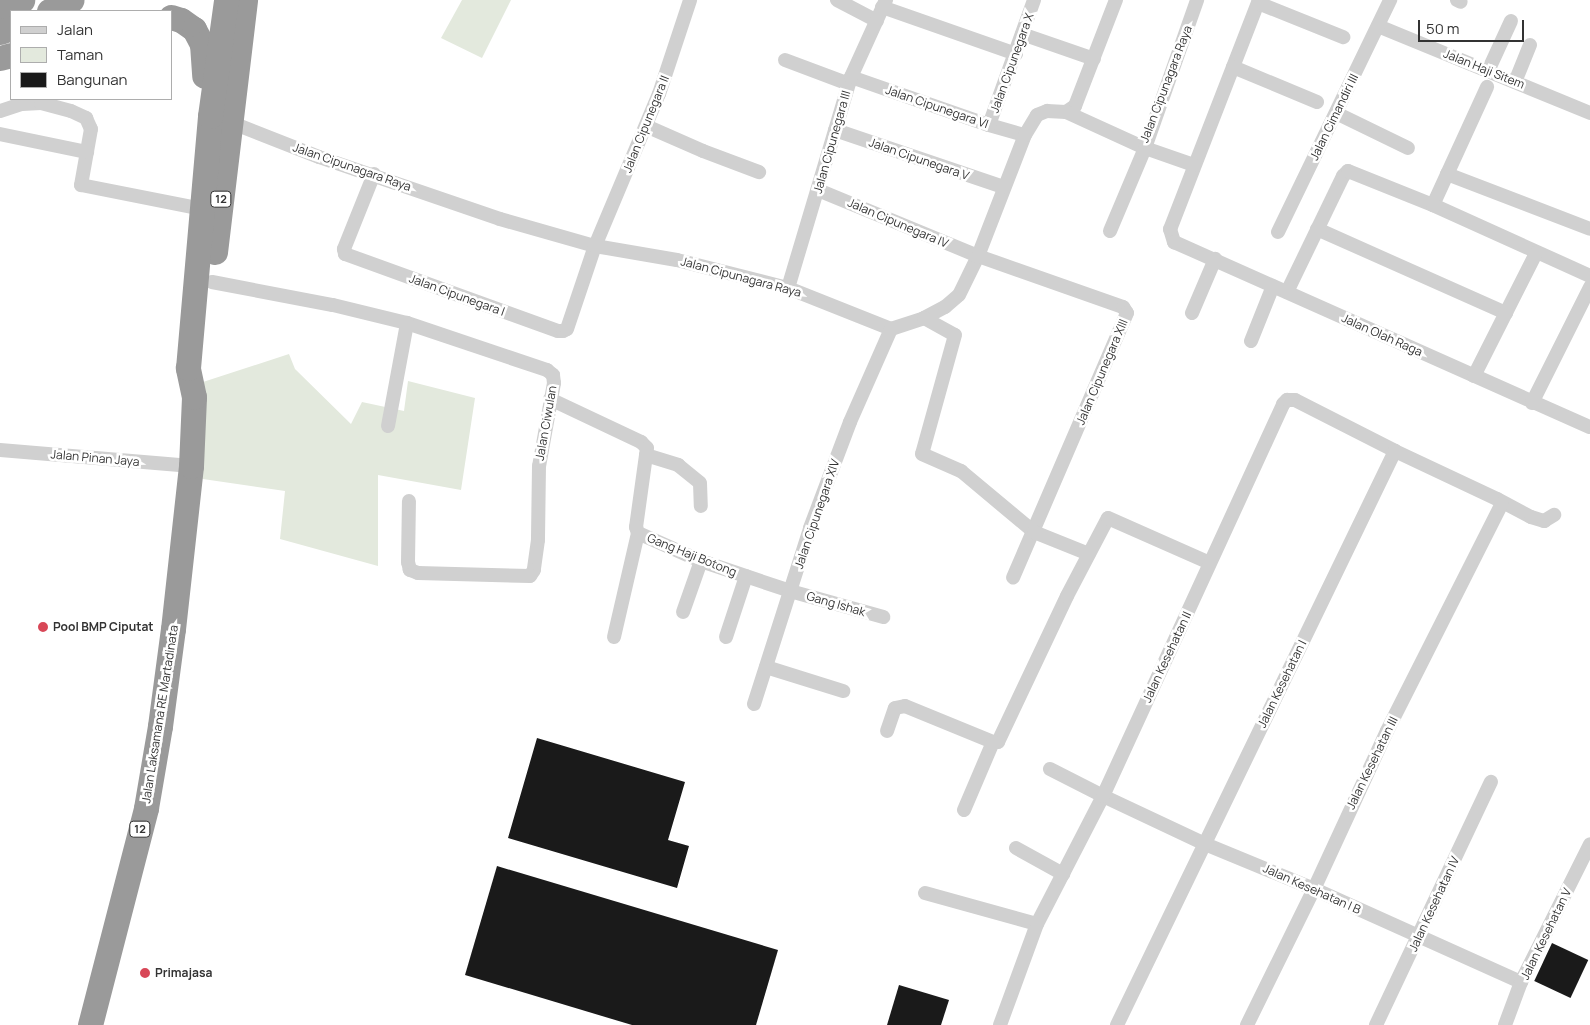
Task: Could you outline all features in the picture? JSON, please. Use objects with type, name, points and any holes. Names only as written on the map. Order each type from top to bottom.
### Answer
[{"type":"highway","points":[[0,10],[22,0]]},
{"type":"highway","points":[[50,10],[72,0]]},
{"type":"highway","name":"Jalan Laksamana RE Martadinata","points":[[90,1025],[149,790],[173,629],[190,466],[194,397],[202,372],[212,282],[226,0]]},
{"type":"highway","name":"Jalan Laksamana RE Martadinata","points":[[194,397],[188,368],[202,208],[245,0]]},
{"type":"highway","points":[[172,17],[181,20],[194,29],[202,44],[205,87],[221,119]]},
{"type":"street","name":"Jalan Cipunegara II","points":[[595,246],[646,126],[690,0]]},
{"type":"street","points":[[837,0],[877,21]]},
{"type":"street","name":"Jalan Cipunegara X","points":[[989,125],[1034,0]]},
{"type":"street","points":[[1066,112],[1075,106],[1116,0]]},
{"type":"street","name":"Jalan Cipunagara Raya","points":[[221,119],[319,156],[500,219],[595,246],[677,260],[788,288],[891,328],[924,318],[945,307],[959,295],[978,256],[1024,134],[1038,115],[1047,111],[1066,112],[1145,148],[1198,0]]},
{"type":"street","name":"Jalan Cimandiri III","points":[[1278,232],[1390,0]]},
{"type":"street","points":[[1110,231],[1145,148],[1194,165],[1258,2],[1343,38]]},
{"type":"street","points":[[884,4],[1016,54]]},
{"type":"street","name":"Jalan Cipunegara III","points":[[788,288],[850,80],[884,4]]},
{"type":"street","points":[[1488,71],[1511,21]]},
{"type":"street","name":"Jalan Haji Sitem","points":[[1378,26],[1590,113]]},
{"type":"street","points":[[1022,34],[1094,59]]},
{"type":"street","points":[[1515,82],[1530,45]]},
{"type":"street","name":"Jalan Cipunegara VI","points":[[785,60],[989,125],[1024,134]]},
{"type":"street","points":[[1232,68],[1318,102]]},
{"type":"street","points":[[1433,205],[1487,87]]},
{"type":"street","points":[[0,112],[22,104],[41,103],[71,111],[86,118],[90,130],[82,185],[202,208]]},
{"type":"street","points":[[1336,113],[1408,148]]},
{"type":"street","points":[[646,126],[703,151],[759,172]]},
{"type":"street","name":"Jalan Cipunegara V","points":[[836,130],[1003,187]]},
{"type":"street","points":[[0,134],[87,152]]},
{"type":"street","name":"Jalan Olah Raga","points":[[1194,165],[1170,229],[1174,242],[1532,403],[1590,427]]},
{"type":"street","points":[[1287,292],[1343,176],[1348,170],[1433,205],[1590,276]]},
{"type":"street","name":"Jalan Cipunegara I","points":[[374,174],[344,249],[345,254],[558,331],[567,329],[595,246]]},
{"type":"street","points":[[1447,174],[1590,229]]},
{"type":"street","name":"Jalan Cipunegara IV","points":[[818,190],[978,256]]},
{"type":"street","points":[[1317,230],[1506,312]]},
{"type":"street","points":[[1474,376],[1536,253]]},
{"type":"street","name":"Jalan Cipunegara XIII","points":[[978,256],[1123,307],[1127,313],[1034,532],[1012,578]]},
{"type":"street","points":[[1192,313],[1215,259]]},
{"type":"street","name":"Jalan Ciwulan","points":[[212,282],[333,305],[406,323],[547,370],[553,375],[554,383],[539,466],[538,540],[534,570],[530,576],[418,573],[410,570],[408,562],[409,501]]},
{"type":"street","points":[[1251,341],[1273,286]]},
{"type":"street","points":[[1532,403],[1590,288]]},
{"type":"street","points":[[924,318],[955,335],[922,454],[961,472],[1034,532],[1089,554]]},
{"type":"street","points":[[388,426],[406,323]]},
{"type":"street","name":"Jalan Cipunegara XIV","points":[[754,704],[810,528],[850,422],[891,328]]},
{"type":"street","points":[[550,399],[642,442],[648,448],[646,455],[678,465],[700,483],[701,506]]},
{"type":"street","name":"Jalan Kesehatan II","points":[[1000,1025],[1037,924],[1103,796],[1283,404],[1287,400],[1295,400],[1394,450]]},
{"type":"street","name":"Jalan Pinan Jaya","points":[[0,450],[190,466]]},
{"type":"street","points":[[1394,450],[1541,521],[1547,520],[1554,515]]},
{"type":"street","name":"Jalan Kesehatan I","points":[[1118,1025],[1394,450]]},
{"type":"street","name":"Gang Haji Botong","points":[[646,455],[636,527],[638,533],[701,561],[790,591]]},
{"type":"street","name":"Jalan Kesehatan III","points":[[1247,1025],[1314,889],[1387,731],[1502,503]]},
{"type":"street","points":[[887,731],[895,708],[905,706],[993,742],[998,742],[1108,518],[1210,563]]},
{"type":"street","points":[[614,637],[638,533]]},
{"type":"street","points":[[683,612],[701,561]]},
{"type":"street","points":[[726,637],[746,576]]},
{"type":"street","name":"Gang Ishak","points":[[790,591],[883,618]]},
{"type":"street","points":[[766,667],[842,691]]},
{"type":"street","points":[[964,810],[993,742]]},
{"type":"street","name":"Jalan Kesehatan I B","points":[[1050,769],[1205,844],[1314,889],[1521,982]]},
{"type":"street","name":"Jalan Kesehatan IV","points":[[1376,1025],[1491,782]]},
{"type":"street","name":"Jalan Kesehatan V","points":[[1505,1025],[1521,982],[1590,844]]},
{"type":"street","points":[[1016,848],[1063,874]]},
{"type":"street","points":[[925,893],[1037,924]]},
{"type":"green space","points":[[462,0],[511,0],[482,58],[441,38]]},
{"type":"green space","points":[[289,354],[295,369],[351,424],[362,402],[404,411],[408,381],[475,398],[461,490],[378,475],[378,566],[280,539],[285,491],[196,478],[203,382]]},
{"type":"building","points":[[537,738],[685,782],[668,840],[689,846],[677,888],[508,838]]},
{"type":"building","points":[[497,866],[778,950],[756,1025],[632,1025],[465,975]]},
{"type":"building","points":[[1552,943],[1588,960],[1571,998],[1534,981]]},
{"type":"building","points":[[899,985],[949,1000],[941,1025],[887,1025]]},
{"type":"place","name":"Pool BMP Ciputat","points":[[43,627]]},
{"type":"place","name":"Primajasa","points":[[145,973]]}]
